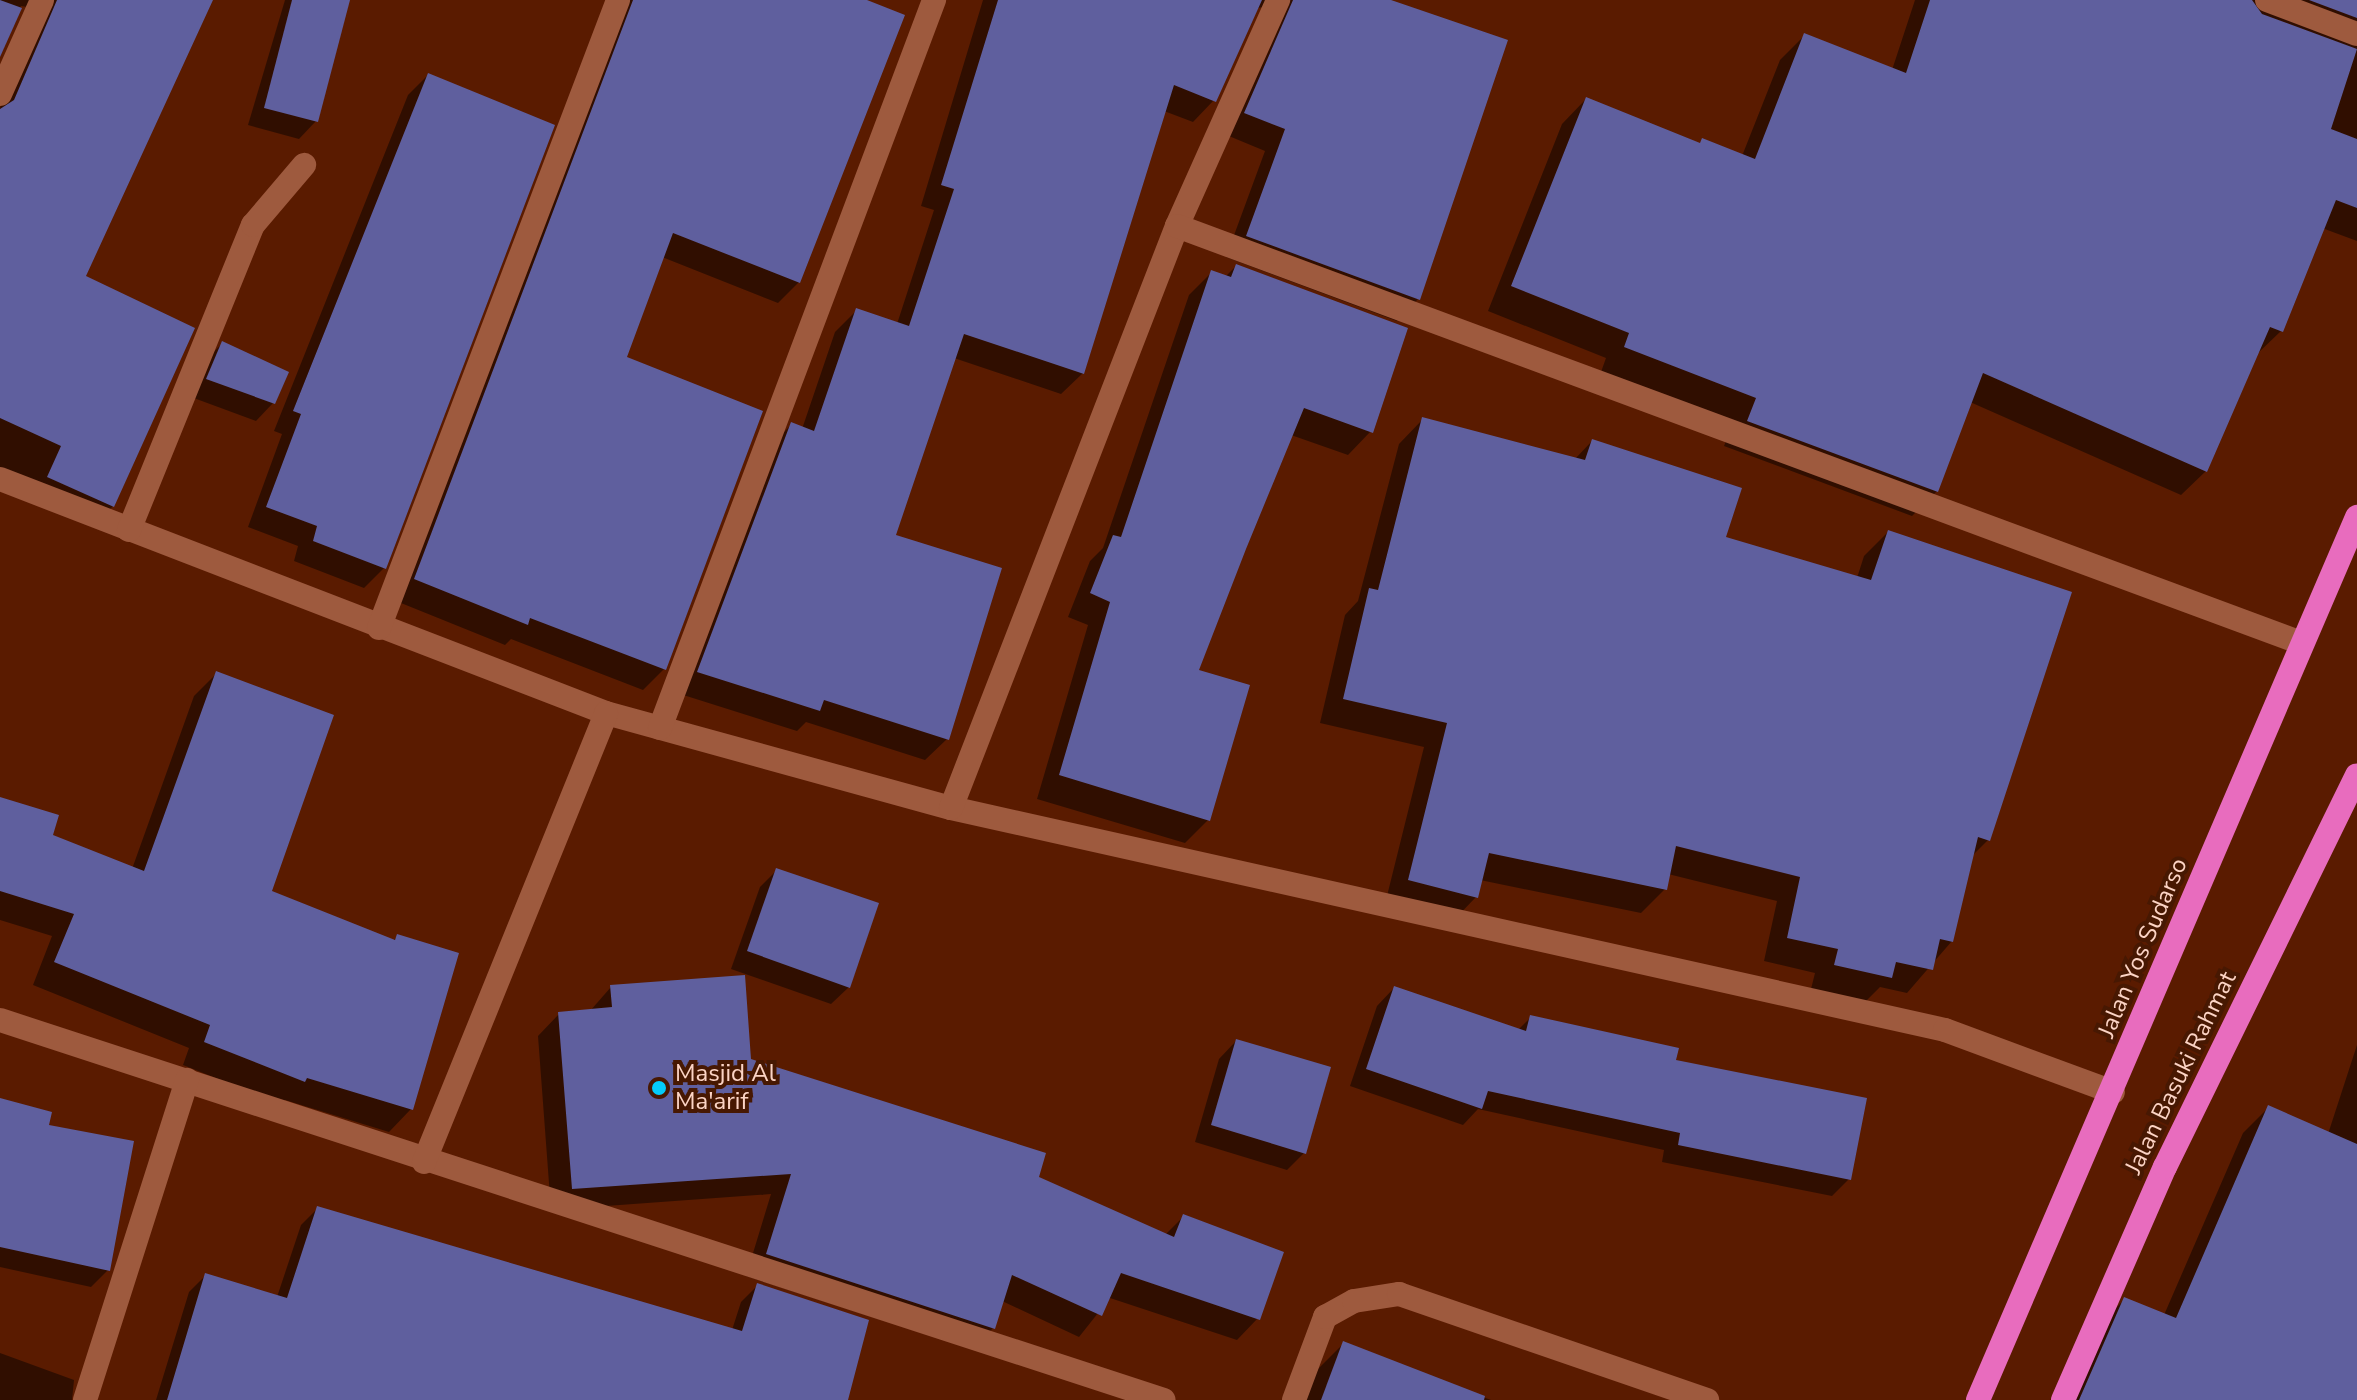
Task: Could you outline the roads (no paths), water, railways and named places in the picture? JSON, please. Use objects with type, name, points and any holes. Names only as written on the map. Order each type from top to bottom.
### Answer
[{"type":"highway","name":"Jalan Yos Sudarso","points":[[1978,1400],[2113,1092],[2357,517]]},
{"type":"highway","name":"Jalan Basuki Rahmat","points":[[2063,1400],[2165,1167],[2357,775]]},
{"type":"street","points":[[0,94],[42,0]]},
{"type":"street","points":[[379,628],[618,0]]},
{"type":"street","points":[[660,728],[934,0]]},
{"type":"street","points":[[951,808],[1177,226],[1278,0]]},
{"type":"street","points":[[2267,0],[2357,34]]},
{"type":"street","points":[[129,530],[253,225],[304,165]]},
{"type":"street","points":[[1177,226],[2301,643]]},
{"type":"street","points":[[0,479],[379,628],[606,713],[951,808],[1933,1027],[2113,1092]]},
{"type":"street","points":[[424,1162],[606,713]]},
{"type":"street","points":[[0,1020],[187,1080],[424,1162],[1164,1400]]},
{"type":"street","points":[[85,1400],[187,1080]]},
{"type":"street","points":[[1294,1400],[1325,1317],[1354,1301],[1399,1294],[1707,1400]]},
{"type":"place","name":"Masjid Al Ma'arif","points":[[659,1088]]}]
